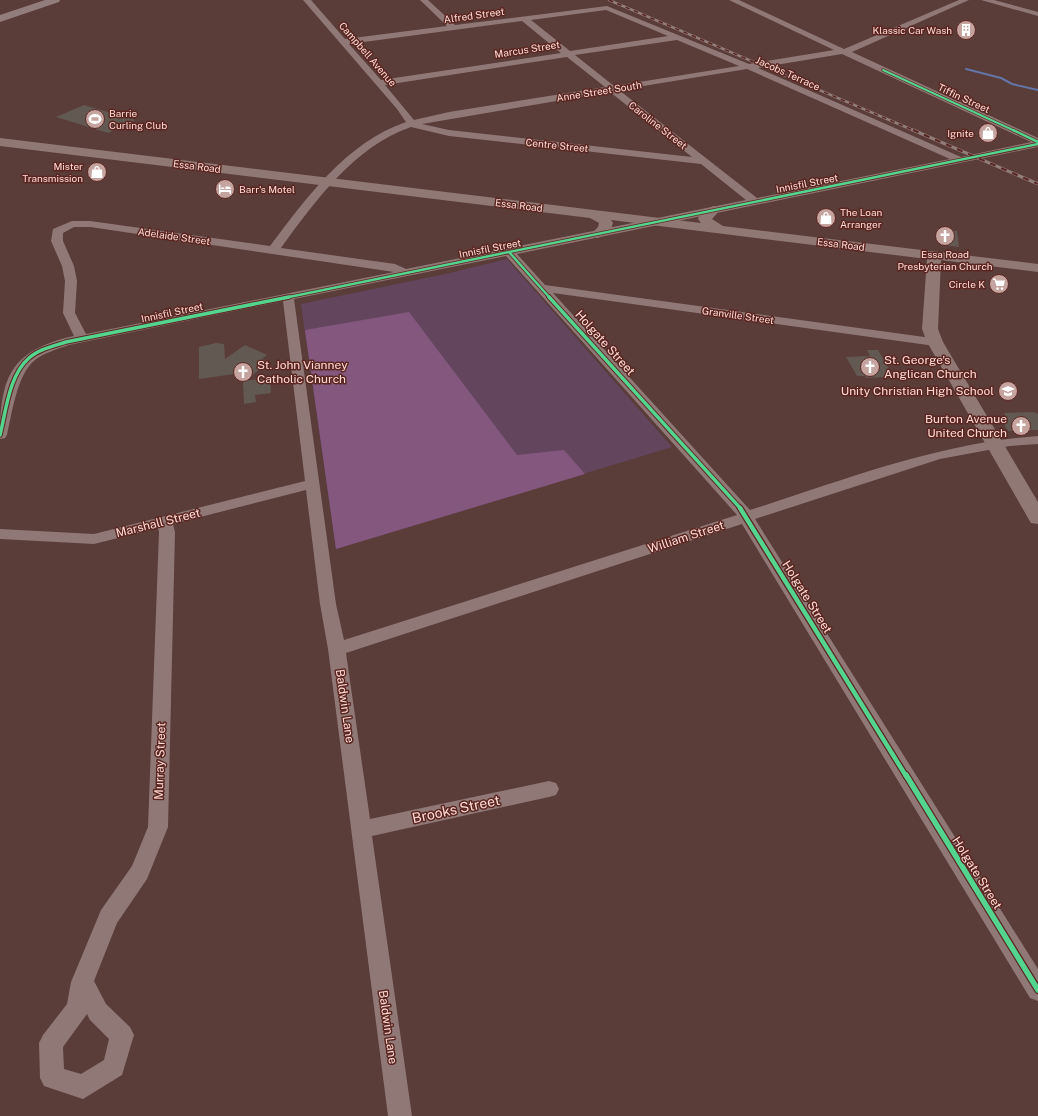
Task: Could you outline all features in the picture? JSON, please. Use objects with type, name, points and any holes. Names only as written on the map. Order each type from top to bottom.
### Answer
[{"type":"highway","points":[[0,17],[55,0]]},
{"type":"main road","name":"Essa Road","points":[[0,142],[1038,268]]},
{"type":"main road","points":[[713,210],[705,216],[705,219],[709,224],[719,229]]},
{"type":"main road","points":[[591,214],[604,219],[606,223],[605,229],[598,234]]},
{"type":"main road","points":[[934,256],[930,329],[935,342],[1038,518]]},
{"type":"street","name":"Campbell Avenue","points":[[307,0],[400,107],[411,123]]},
{"type":"street","points":[[424,0],[453,28]]},
{"type":"street","name":"Tiffin Street","points":[[733,0],[1038,143]]},
{"type":"street","name":"Anne Street South","points":[[274,249],[330,182],[362,149],[389,133],[411,123],[844,51],[864,45],[965,0]]},
{"type":"street","points":[[985,0],[1038,14]]},
{"type":"street","name":"Alfred Street","points":[[343,42],[607,8]]},
{"type":"street","name":"Jacobs Terrace","points":[[607,8],[747,66],[960,160]]},
{"type":"street","name":"Caroline Street","points":[[523,18],[755,202]]},
{"type":"street","name":"Marcus Street","points":[[379,83],[679,37]]},
{"type":"street","name":"Centre Street","points":[[411,123],[449,133],[703,161]]},
{"type":"street","name":"Innisfil Street","points":[[0,434],[16,376],[23,364],[43,350],[82,339],[659,222],[1038,143]]},
{"type":"street","name":"Adelaide Street","points":[[82,339],[69,313],[71,281],[68,266],[57,241],[57,231],[72,224],[90,224],[274,249],[395,267],[404,273]]},
{"type":"street","name":"Holgate Street","points":[[509,252],[741,509],[1038,990]]},
{"type":"street","name":"Granville Street","points":[[541,288],[935,342]]},
{"type":"street","name":"Baldwin Lane","points":[[288,297],[328,604],[337,650],[400,1116]]},
{"type":"street","name":"William Street","points":[[337,650],[938,456],[994,444],[1038,440]]},
{"type":"street","name":"Marshall Street","points":[[0,534],[94,539],[312,484]]},
{"type":"street","name":"Murray Street","points":[[82,982],[109,917],[140,872],[158,827],[167,532],[165,522]]},
{"type":"street","name":"Brooks Street","points":[[362,829],[549,789]]},
{"type":"shaded area","points":[[507,259],[672,447],[336,549],[301,304],[450,273]]},
{"type":"shaded area","points":[[409,312],[517,455],[564,450],[585,474],[336,549],[305,330]]},
{"type":"building","name":"Barrie Curling Club","points":[[84,105],[135,120],[108,133],[56,117]]},
{"type":"building","points":[[943,229],[957,231],[959,247],[943,245]]},
{"type":"building","name":"St. John Vianney Catholic Church","points":[[216,343],[224,344],[225,359],[245,345],[267,355],[262,359],[269,362],[246,380],[234,374],[199,379],[199,347]]},
{"type":"building","name":"St. George's Anglican Church","points":[[867,350],[878,350],[892,374],[884,375],[885,377],[866,378],[865,376],[857,376],[846,357],[870,356]]},
{"type":"building","points":[[270,378],[271,393],[255,395],[256,402],[244,404],[243,381]]},
{"type":"building","name":"Burton Avenue United Church","points":[[1034,412],[1038,414],[1038,430],[1008,431],[1000,418],[1007,418],[1004,413]]},
{"type":"waterway","points":[[966,69],[1001,78],[1012,84],[1038,90]]},
{"type":"railway","points":[[609,0],[915,131]]},
{"type":"railway","points":[[913,130],[1038,184]]},
{"type":"cycle path","points":[[883,70],[1038,142]]},
{"type":"cycle path","points":[[0,435],[10,394],[23,364],[29,358],[38,353],[66,342],[1038,144]]},
{"type":"cycle path","points":[[509,252],[741,509],[1038,990]]},
{"type":"place","name":"Klassic Car Wash","points":[[966,30]]},
{"type":"place","name":"Barrie Curling Club","points":[[95,119]]},
{"type":"place","name":"Ignite","points":[[988,133]]},
{"type":"place","name":"Mister Transmission","points":[[97,172]]},
{"type":"place","name":"Barr's Motel","points":[[225,189]]},
{"type":"place","name":"The Loan Arranger","points":[[826,218]]},
{"type":"place","name":"Essa Road Presbyterian Church","points":[[945,236]]},
{"type":"place","name":"Circle K","points":[[999,284]]},
{"type":"place","name":"St. George's Anglican Church","points":[[870,367]]},
{"type":"place","name":"St. John Vianney Catholic Church","points":[[243,372]]},
{"type":"place","name":"Unity Christian High School","points":[[1008,391]]},
{"type":"place","name":"Burton Avenue United Church","points":[[1021,426]]}]
